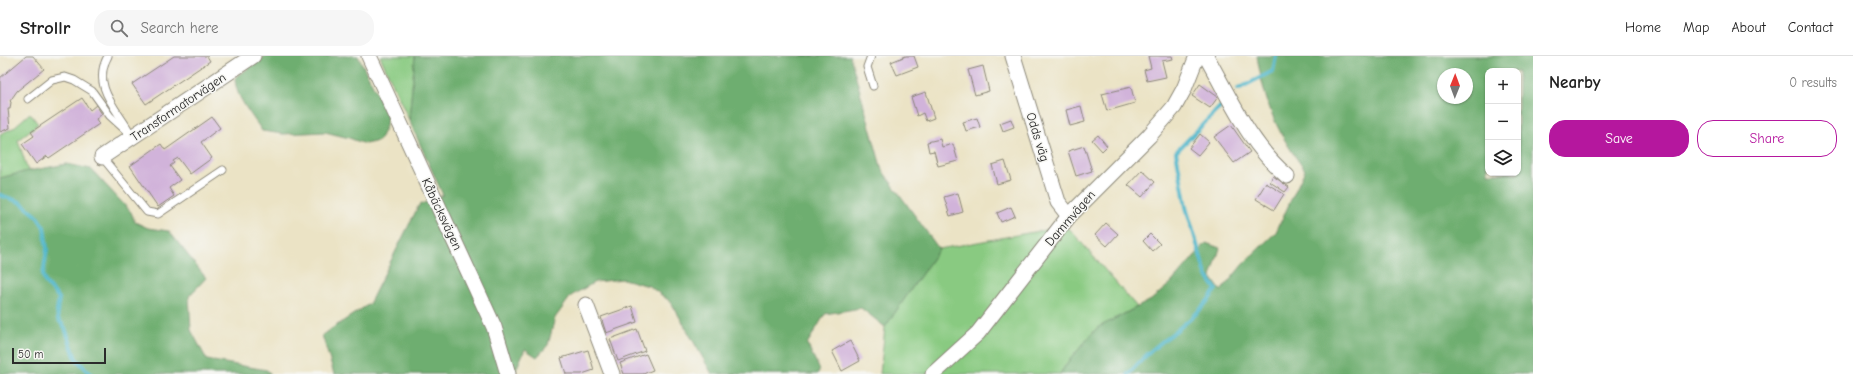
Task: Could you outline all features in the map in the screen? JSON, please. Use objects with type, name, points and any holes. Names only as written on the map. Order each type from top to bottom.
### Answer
[{"type":"street","name":"Transformatorvägen","points":[[102,157],[253,56]]},
{"type":"street","name":"Kåbäcksvägen","points":[[369,56],[494,327],[508,374]]},
{"type":"street","name":"Odds väg","points":[[1013,56],[1058,202],[1069,216]]},
{"type":"street","name":"Dammvägen","points":[[933,374],[978,333],[1069,216],[1148,136],[1174,107],[1184,89],[1197,56]]},
{"type":"street","points":[[1206,56],[1256,144],[1274,166],[1287,176]]},
{"type":"street","points":[[586,305],[612,374]]},
{"type":"lane","points":[[108,56],[102,68],[102,86],[133,137]]},
{"type":"lane","points":[[871,56],[867,67],[873,86]]},
{"type":"lane","points":[[28,99],[52,80],[66,77],[92,91],[110,116],[133,137]]},
{"type":"lane","points":[[102,157],[147,212],[158,214],[223,170]]},
{"type":"green space","points":[[265,56],[358,56],[387,113],[386,126],[379,141],[365,144],[325,132],[283,134],[262,131],[241,99],[235,78]]},
{"type":"green space","points":[[380,56],[415,56],[409,120]]},
{"type":"green space","points":[[415,56],[850,56],[882,170],[939,249],[885,327],[861,308],[825,314],[807,344],[820,370],[817,374],[712,374],[671,302],[649,286],[623,279],[595,282],[571,296],[555,318],[548,345],[537,357],[525,349],[514,374],[334,374],[322,335],[369,304],[419,205],[443,195],[409,120]]},
{"type":"green space","points":[[1257,56],[1533,56],[1533,374],[1060,374],[1067,363],[1097,328],[1151,300],[1171,283],[1206,243],[1220,248],[1211,277],[1221,291],[1243,264],[1276,232],[1305,170],[1286,143],[1279,130],[1264,89]]},
{"type":"green space","points":[[30,113],[38,124],[18,140],[28,171],[0,178],[0,134],[13,128]]},
{"type":"green space","points":[[67,164],[91,169],[131,212],[135,222],[148,228],[169,231],[206,278],[189,296],[191,330],[207,360],[267,370],[271,374],[0,374],[0,178]]},
{"type":"green space","points":[[1067,226],[1137,307],[1097,328],[1067,363],[1060,374],[880,374],[885,327],[939,249]]},
{"type":"building","points":[[26,56],[33,56],[44,69],[17,91],[10,101],[10,109],[8,109],[10,128],[0,132],[0,78]]},
{"type":"building","points":[[174,56],[207,56],[210,61],[146,104],[132,84]]},
{"type":"building","points":[[906,56],[914,56],[918,67],[897,75],[891,62]]},
{"type":"building","points":[[1148,56],[1172,56],[1173,59],[1162,61],[1166,77],[1147,81],[1144,70],[1151,68]]},
{"type":"building","points":[[983,66],[989,91],[975,95],[968,70]]},
{"type":"building","points":[[1200,84],[1218,97],[1210,108],[1192,96]]},
{"type":"building","points":[[1131,87],[1135,103],[1107,111],[1102,94]]},
{"type":"building","points":[[926,92],[934,118],[926,121],[923,113],[917,116],[911,97]]},
{"type":"building","points":[[82,98],[90,110],[96,105],[102,114],[96,119],[99,124],[49,158],[47,156],[36,164],[22,144],[34,136],[31,132]]},
{"type":"building","points":[[1081,106],[1085,122],[1070,126],[1066,110]]},
{"type":"building","points":[[212,117],[220,128],[201,142],[212,158],[190,174],[178,158],[173,161],[174,163],[170,166],[180,180],[169,188],[174,196],[158,207],[130,166],[161,144],[165,150]]},
{"type":"building","points":[[977,118],[980,127],[966,131],[963,122]]},
{"type":"building","points":[[1011,119],[1014,127],[1003,131],[1000,123]]},
{"type":"building","points":[[1231,125],[1250,152],[1234,163],[1214,137]]},
{"type":"building","points":[[1200,134],[1209,142],[1198,155],[1189,148]]},
{"type":"building","points":[[1098,135],[1107,146],[1102,151],[1092,140]]},
{"type":"building","points":[[940,139],[942,147],[953,144],[958,161],[938,166],[934,151],[929,152],[927,142]]},
{"type":"building","points":[[1084,146],[1092,171],[1076,176],[1068,151]]},
{"type":"building","points":[[1005,161],[1011,180],[997,184],[992,165]]},
{"type":"building","points":[[1142,170],[1155,182],[1142,197],[1128,185]]},
{"type":"building","points":[[1273,176],[1289,187],[1285,192],[1270,182]]},
{"type":"building","points":[[1266,183],[1284,194],[1274,210],[1256,199]]},
{"type":"building","points":[[958,193],[963,212],[950,216],[944,197]]},
{"type":"building","points":[[1011,207],[1015,216],[1001,222],[997,213]]},
{"type":"building","points":[[1106,223],[1118,234],[1107,246],[1095,235]]},
{"type":"building","points":[[1150,234],[1160,244],[1152,251],[1143,241]]},
{"type":"building","points":[[632,306],[637,322],[606,333],[601,317]]},
{"type":"building","points":[[637,329],[645,351],[618,361],[610,339]]},
{"type":"building","points":[[850,341],[860,361],[842,371],[832,351]]},
{"type":"building","points":[[588,350],[594,370],[582,374],[566,374],[561,358]]},
{"type":"building","points":[[646,354],[653,370],[643,374],[624,374],[620,363]]},
{"type":"waterway","points":[[1238,89],[1273,71],[1276,56]]},
{"type":"waterway","points":[[1128,374],[1152,350],[1195,315],[1210,299],[1216,289],[1206,275],[1186,207],[1176,152],[1223,104]]},
{"type":"waterway","points":[[0,195],[20,202],[36,215],[44,227],[47,249],[43,275],[45,282],[59,298],[57,311],[58,319],[65,328],[76,359],[91,374]]}]
